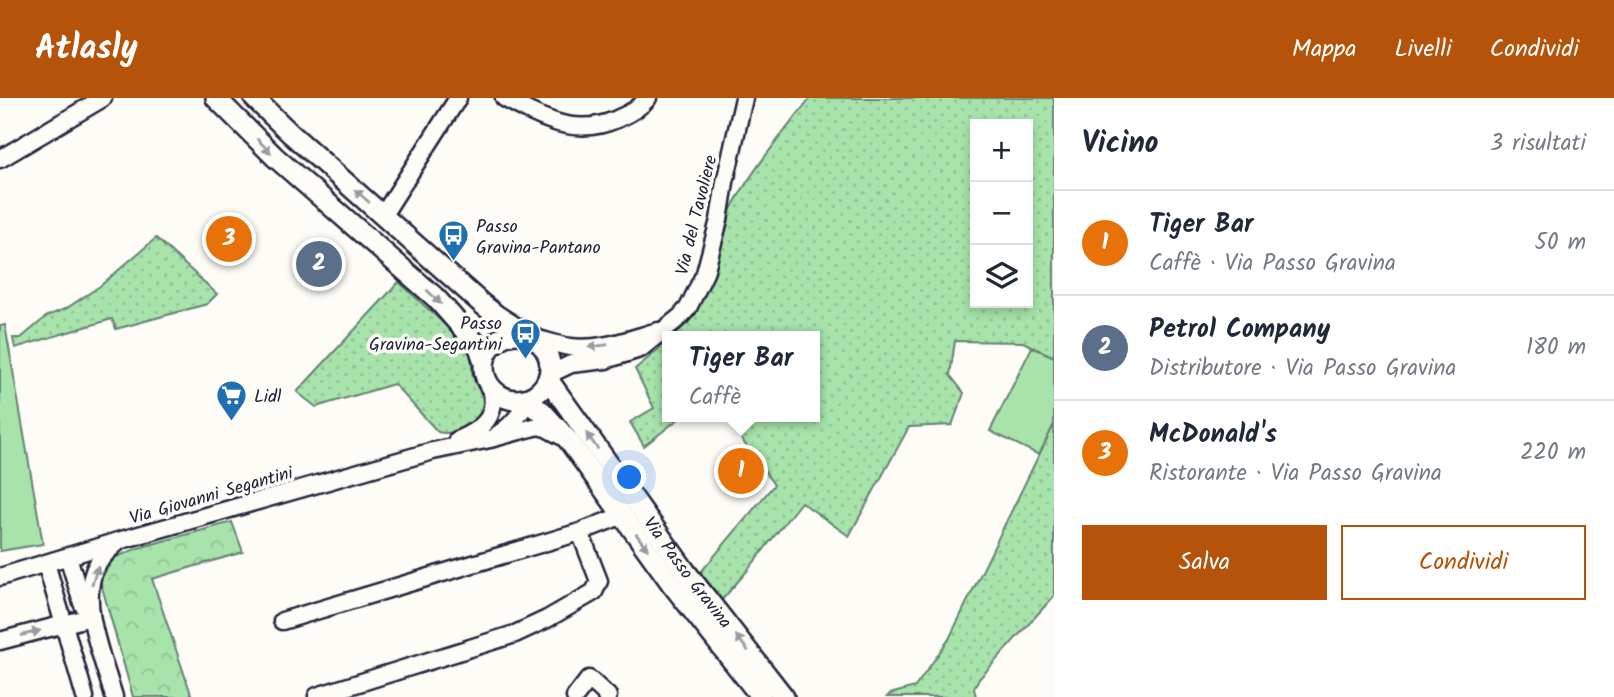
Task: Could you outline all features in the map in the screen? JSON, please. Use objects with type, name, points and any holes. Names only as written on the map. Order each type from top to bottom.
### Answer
[{"type":"main road","points":[[216,98],[275,157],[436,298],[479,347],[484,372],[491,387],[503,397],[525,400],[541,390],[549,375],[550,359],[540,342],[489,309],[254,98]]},
{"type":"main road","points":[[484,362],[488,350],[502,337],[514,334],[529,336]]},
{"type":"main road","name":"Via Passo Gravina","points":[[549,375],[552,385],[686,572],[784,697]]},
{"type":"main road","name":"Via Passo Gravina","points":[[525,400],[548,416],[569,441],[671,583],[761,697]]},
{"type":"street","points":[[0,159],[103,98]]},
{"type":"street","points":[[383,215],[458,98]]},
{"type":"street","points":[[504,98],[536,116],[573,127],[611,122],[644,104],[648,98]]},
{"type":"street","name":"Via del Tavoliere","points":[[664,330],[688,308],[705,273],[719,220],[744,98]]},
{"type":"street","points":[[529,336],[568,346],[592,347],[623,342],[664,330]]},
{"type":"street","points":[[549,375],[571,365],[626,355],[640,349],[662,332]]},
{"type":"street","name":"Via Giovanni Segantini","points":[[433,451],[474,433],[485,423],[492,409],[491,387]]},
{"type":"street","points":[[490,439],[512,424],[525,400]]},
{"type":"street","name":"Via Giovanni Segantini","points":[[0,577],[433,451],[538,426],[569,441]]},
{"type":"street","name":"Via Passo Gravina","points":[[282,621],[580,532],[623,515]]},
{"type":"street","points":[[317,696],[516,634],[594,592],[599,581],[580,532]]},
{"type":"street","points":[[114,697],[91,617],[90,590],[99,562],[118,541]]},
{"type":"street","points":[[68,556],[82,603],[91,617]]},
{"type":"street","points":[[46,563],[85,697]]},
{"type":"street","points":[[0,641],[91,617]]},
{"type":"street","points":[[575,697],[590,679],[607,697]]},
{"type":"green space","points":[[810,98],[1054,98],[1054,357],[1023,342],[955,341],[950,375],[964,393],[952,425],[909,427],[849,536],[801,502],[720,602],[700,573],[774,485],[730,422],[820,422],[820,331],[679,331],[693,311],[722,227],[756,168]]},
{"type":"green space","points":[[156,238],[217,294],[207,304],[116,329],[112,319],[15,348],[13,338],[21,338],[47,316],[67,308],[100,286]]},
{"type":"green space","points":[[399,282],[469,349],[473,377],[483,402],[479,416],[460,430],[438,432],[394,384],[316,407],[297,392]]},
{"type":"green space","points":[[5,325],[43,544],[0,551],[0,326]]},
{"type":"green space","points":[[662,346],[662,422],[675,422],[644,446],[630,422],[654,408],[635,369]]},
{"type":"green space","points":[[1032,347],[1054,357],[1054,424],[1039,455],[990,431]]},
{"type":"green space","points":[[1054,424],[1054,596],[979,679],[974,688],[976,697],[887,697],[915,687],[949,639]]},
{"type":"green space","points":[[232,522],[243,552],[152,579],[192,697],[133,697],[100,580],[114,558],[138,548]]},
{"type":"place","name":"McDonald's","points":[[229,239]]},
{"type":"place","name":"Passo Gravina-Pantano","points":[[453,263]]},
{"type":"place","name":"Petrol Company","points":[[319,264]]},
{"type":"place","name":"Passo Gravina-Segantini","points":[[525,360]]},
{"type":"place","name":"Lidl","points":[[231,423]]},
{"type":"place","name":"Tiger Bar","points":[[741,471]]}]
